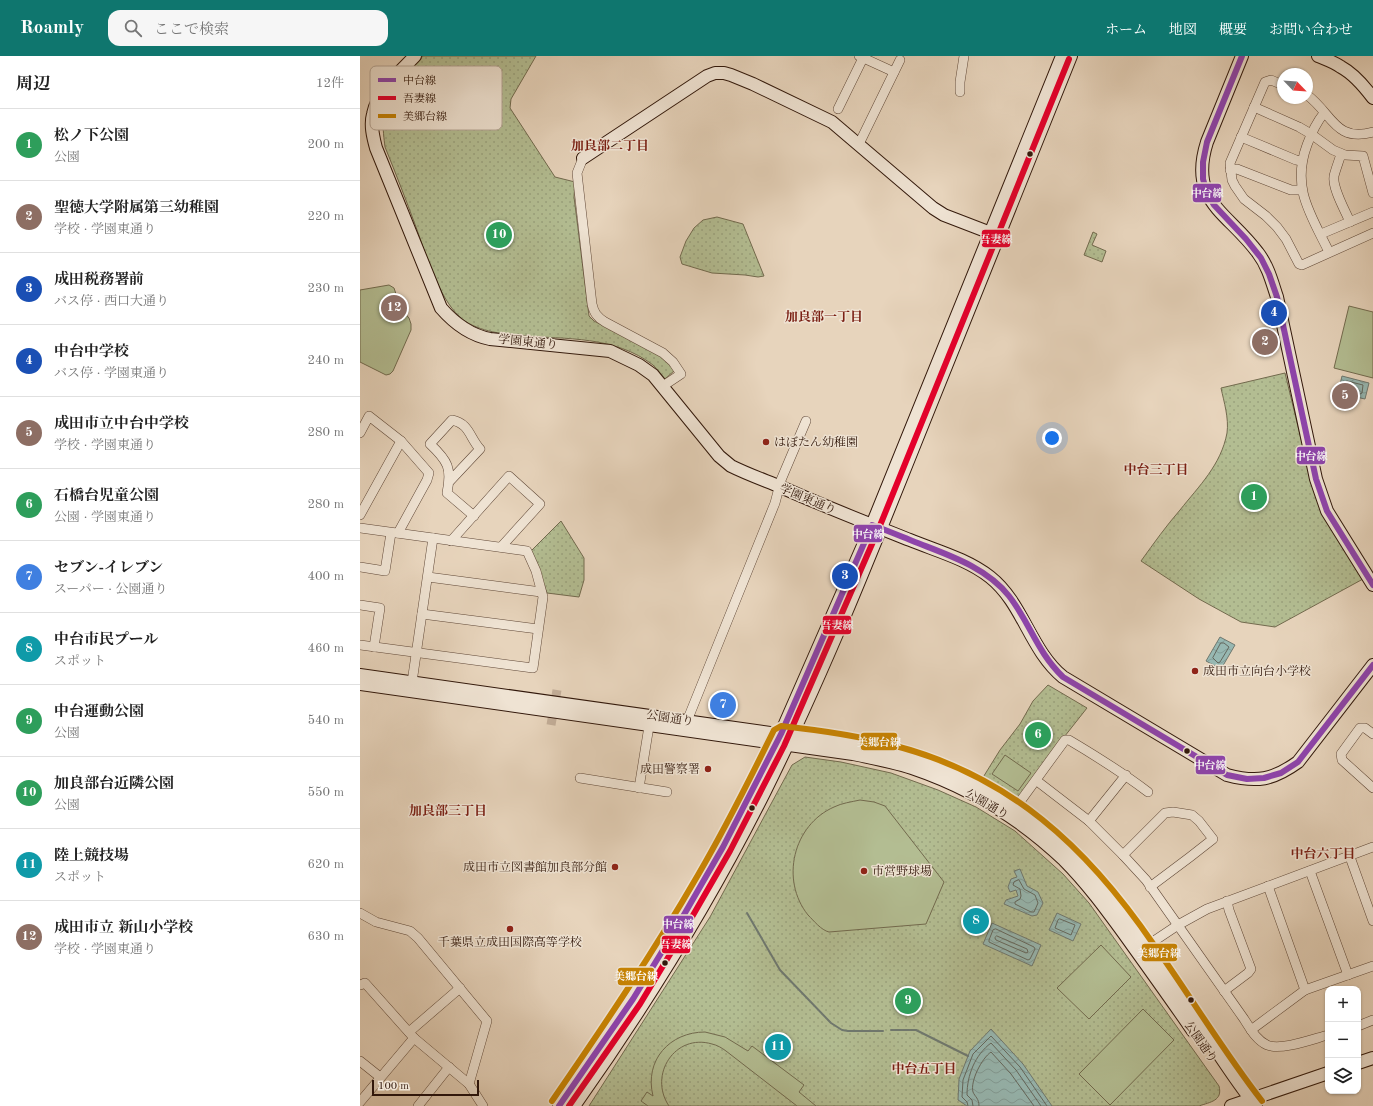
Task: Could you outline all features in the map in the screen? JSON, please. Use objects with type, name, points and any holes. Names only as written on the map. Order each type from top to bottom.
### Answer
[{"type":"street","name":"学園東通り","points":[[406,66],[415,56]]},
{"type":"street","points":[[574,1106],[605,1062],[682,940],[754,812],[784,739],[877,527],[994,234],[1062,56]]},
{"type":"street","points":[[994,234],[1071,56]]},
{"type":"street","points":[[1242,56],[1202,157],[1201,169],[1204,183],[1208,197],[1215,207],[1257,252],[1271,277],[1277,297],[1316,479],[1328,511],[1373,585]]},
{"type":"street","points":[[1318,56],[1341,66],[1349,72],[1363,85],[1373,98]]},
{"type":"street","points":[[838,109],[861,57],[894,72]]},
{"type":"street","points":[[960,92],[961,57]]},
{"type":"street","points":[[859,144],[900,60]]},
{"type":"street","points":[[663,386],[682,374],[674,362],[663,353],[604,322],[594,313],[577,173],[583,158],[707,76],[715,73],[724,73],[745,80],[827,119],[841,128],[933,208],[944,215],[994,234]]},
{"type":"street","points":[[1277,82],[1271,80],[1265,82],[1230,163],[1232,180],[1238,190],[1244,199],[1266,216],[1277,227],[1286,239],[1299,264],[1302,265],[1373,233]]},
{"type":"street","points":[[1313,100],[1333,122],[1347,133],[1357,135],[1373,132]]},
{"type":"street","points":[[1254,107],[1299,127],[1332,150],[1341,154],[1363,156],[1373,193]]},
{"type":"street","points":[[1324,113],[1311,134],[1300,172],[1302,190],[1307,206],[1329,252]]},
{"type":"street","name":"学園東通り","points":[[372,130],[376,148],[441,308],[459,326],[482,337],[610,351],[639,364],[653,375],[663,386],[719,456],[730,466],[961,561],[983,572],[1009,596],[1044,656],[1053,668],[1063,677],[1227,775],[1239,778],[1264,779],[1275,776],[1298,762],[1373,665]]},
{"type":"street","points":[[1241,137],[1296,160],[1302,161]]},
{"type":"street","points":[[1341,154],[1334,176],[1334,181],[1340,200],[1350,222]]},
{"type":"street","points":[[1230,170],[1237,169],[1291,190],[1302,190]]},
{"type":"street","points":[[1321,234],[1373,212]]},
{"type":"street","points":[[360,433],[369,416],[401,441],[430,473],[428,480],[395,533],[385,571],[360,567]]},
{"type":"street","points":[[449,482],[480,449],[474,442],[464,424],[452,420],[430,444],[441,455],[446,465],[449,474],[447,493],[474,516]]},
{"type":"street","points":[[687,721],[775,503],[781,480],[806,421]]},
{"type":"street","points":[[360,515],[401,441]]},
{"type":"street","points":[[451,541],[509,476],[540,504],[501,547]]},
{"type":"street","points":[[360,528],[527,551],[536,571],[543,597],[533,668],[360,645]]},
{"type":"street","points":[[412,686],[433,538]]},
{"type":"street","points":[[428,577],[541,592]]},
{"type":"street","points":[[360,605],[380,608],[374,647]]},
{"type":"street","points":[[422,614],[538,630]]},
{"type":"street","name":"公園通り","points":[[360,675],[412,686],[784,739]]},
{"type":"street","name":"公園通り","points":[[360,684],[412,686]]},
{"type":"street","points":[[639,788],[650,720]]},
{"type":"street","name":"公園通り","points":[[650,720],[687,721],[784,739],[854,754],[913,769],[960,788],[1012,813],[1049,834],[1082,866],[1118,909],[1145,947],[1245,1104]]},
{"type":"street","points":[[1373,734],[1365,728],[1360,728],[1341,754],[1342,760],[1373,788]]},
{"type":"street","points":[[559,1106],[628,1005],[674,932],[723,847],[749,797],[784,739]]},
{"type":"street","points":[[1012,813],[1037,781],[1065,740],[1069,740],[1126,775],[1148,792]]},
{"type":"street","points":[[1089,821],[1126,775]]},
{"type":"street","points":[[580,778],[667,792]]},
{"type":"street","points":[[1037,781],[1089,821],[1123,855],[1150,887],[1251,1030],[1262,1042],[1275,1047],[1325,1036]]},
{"type":"street","points":[[1123,855],[1165,814],[1173,812],[1192,815],[1199,821],[1213,839],[1150,887]]},
{"type":"street","name":"公園通り","points":[[1012,813],[1063,860],[1092,890],[1245,1104]]},
{"type":"street","points":[[1145,947],[1178,925],[1207,909],[1350,857],[1373,847]]},
{"type":"street","points":[[1350,857],[1373,921]]},
{"type":"street","points":[[1310,871],[1348,975]]},
{"type":"street","points":[[1268,886],[1305,990]]},
{"type":"street","points":[[1224,991],[1248,974],[1251,969],[1227,901]]},
{"type":"street","points":[[360,913],[376,922],[410,931],[418,938],[487,1021],[469,1084]]},
{"type":"street","points":[[1251,1030],[1305,990],[1373,966]]},
{"type":"street","points":[[360,985],[365,984],[378,996],[412,1035],[469,1084],[482,1105]]},
{"type":"street","points":[[360,1102],[412,1035],[460,988]]},
{"type":"street","points":[[1361,1025],[1373,1020]]},
{"type":"street","points":[[1361,1060],[1373,1058]]},
{"type":"street","points":[[360,1061],[380,1078]]},
{"type":"street","points":[[418,1106],[449,1067]]},
{"type":"street","points":[[1245,1104],[1325,1074]]},
{"type":"green space","points":[[423,56],[536,56],[511,99],[510,108],[555,177],[575,182],[574,197],[589,316],[594,321],[662,356],[675,370],[665,379],[653,365],[623,349],[590,341],[522,336],[489,331],[465,321],[452,308],[445,298],[433,274],[385,147],[383,130],[502,130],[502,66],[414,66]]},
{"type":"green space","points":[[717,217],[743,224],[764,276],[758,277],[712,273],[682,264],[680,257],[686,241],[694,228],[703,220]]},
{"type":"green space","points":[[1093,232],[1097,234],[1092,245],[1106,251],[1102,262],[1084,255]]},
{"type":"green space","points":[[389,285],[394,288],[401,309],[409,318],[411,330],[393,371],[386,375],[360,362],[360,290]]},
{"type":"green space","points":[[1349,306],[1373,312],[1373,378],[1334,368]]},
{"type":"green space","points":[[1285,373],[1301,439],[1363,579],[1275,627],[1241,622],[1199,599],[1141,561],[1165,528],[1202,484],[1220,455],[1227,433],[1226,410],[1221,388]]},
{"type":"green space","points":[[561,521],[584,558],[584,580],[579,597],[547,593],[531,551]]},
{"type":"green space","points":[[1048,685],[1087,708],[1057,746],[1018,800],[982,779],[1000,750],[1020,724],[1033,701]]},
{"type":"green space","points":[[1005,755],[1031,773],[1018,791],[992,774]]},
{"type":"green space","points":[[805,757],[841,762],[891,773],[938,790],[976,807],[1015,831],[1063,874],[1089,903],[1219,1086],[1220,1091],[1217,1098],[1211,1102],[1199,1106],[589,1106],[710,917],[792,765]]},
{"type":"green space","name":"市営野球場","points":[[860,800],[874,802],[885,806],[944,882],[926,924],[829,932],[820,927],[808,915],[799,901],[794,886],[793,870],[795,855],[800,840],[820,815],[834,807]]},
{"type":"green space","points":[[1101,945],[1131,977],[1089,1019],[1057,988]]},
{"type":"green space","points":[[1143,1009],[1174,1040],[1110,1105],[1079,1074]]},
{"type":"green space","points":[[705,1032],[725,1037],[748,1051],[752,1046],[804,1085],[799,1092],[816,1106],[797,1106],[723,1049],[714,1044],[699,1042],[687,1045],[677,1051],[669,1059],[664,1070],[662,1082],[663,1094],[669,1106],[648,1106],[641,1101],[647,1092],[653,1096],[651,1083],[652,1071],[662,1050],[681,1037],[692,1033]]},
{"type":"water","points":[[1342,376],[1369,383],[1365,399],[1338,393]]},
{"type":"water","points":[[1220,637],[1235,645],[1221,669],[1206,661]]},
{"type":"water","points":[[1020,869],[1027,886],[1038,892],[1043,903],[1037,915],[1032,916],[1004,904],[1006,900],[1018,896],[1016,890],[1010,892],[1008,887],[1011,879],[1017,877],[1014,871]]},
{"type":"water","points":[[1057,913],[1081,924],[1073,941],[1049,930]]},
{"type":"water","points":[[992,923],[1041,945],[1032,966],[983,944]]},
{"type":"water","points":[[991,1029],[1023,1064],[1052,1106],[967,1106],[958,1100],[959,1079],[970,1051]]},
{"type":"waterway","points":[[747,913],[780,970],[831,1023],[842,1030],[848,1031],[883,1031]]},
{"type":"waterway","points":[[891,1030],[916,1030],[968,1056]]},
{"type":"tunnel","points":[[551,725],[557,690]]},
{"type":"transit line","name":"中台線","points":[[1242,56],[1207,142],[1203,162],[1203,179],[1207,193],[1214,205],[1246,239],[1261,258],[1269,274],[1277,297],[1316,479],[1327,511],[1373,585]]},
{"type":"transit line","name":"吾妻線","points":[[569,1106],[640,1004],[681,936],[730,851],[784,746],[879,528],[1069,59]]},
{"type":"transit line","name":"中台線","points":[[559,1106],[633,999],[723,847],[781,734],[872,525],[953,557],[989,577],[1009,596],[1023,617],[1040,648],[1063,677],[1227,775],[1247,779],[1264,778],[1281,773],[1298,762],[1373,665]]},
{"type":"transit line","name":"美郷台線","points":[[552,1101],[609,1018],[663,933],[718,839],[774,730],[781,726],[865,738],[934,758],[973,775],[1009,796],[1042,820],[1073,847],[1101,877],[1128,910],[1262,1101]]},
{"type":"place","name":"加良部台近隣公園","points":[[499,235]]},
{"type":"place","name":"成田市立 新山小学校","points":[[394,308]]},
{"type":"place","name":"中台中学校","points":[[1274,313]]},
{"type":"place","name":"聖徳大学附属第三幼稚園","points":[[1265,342]]},
{"type":"place","name":"成田市立中台中学校","points":[[1345,396]]},
{"type":"place","name":"はぼたん幼稚園","points":[[766,442]]},
{"type":"place","name":"松ノ下公園","points":[[1254,497]]},
{"type":"place","name":"成田税務署前","points":[[845,576]]},
{"type":"place","name":"成田市立向台小学校","points":[[1195,671]]},
{"type":"place","name":"セブン-イレブン","points":[[723,705]]},
{"type":"place","name":"石橋台児童公園","points":[[1038,735]]},
{"type":"place","name":"成田警察署","points":[[708,769]]},
{"type":"place","name":"成田市立図書館加良部分館","points":[[615,867]]},
{"type":"place","name":"市営野球場","points":[[864,871]]},
{"type":"place","name":"中台市民プール","points":[[976,921]]},
{"type":"place","name":"千葉県立成田国際高等学校","points":[[510,929]]},
{"type":"place","name":"中台運動公園","points":[[908,1001]]},
{"type":"place","name":"陸上競技場","points":[[778,1047]]},
{"type":"district","name":"加良部二丁目","points":[[610,145]]},
{"type":"district","name":"加良部一丁目","points":[[824,316]]},
{"type":"district","name":"中台三丁目","points":[[1156,469]]},
{"type":"district","name":"加良部三丁目","points":[[448,810]]},
{"type":"district","name":"中台六丁目","points":[[1323,853]]},
{"type":"district","name":"中台五丁目","points":[[924,1068]]}]
